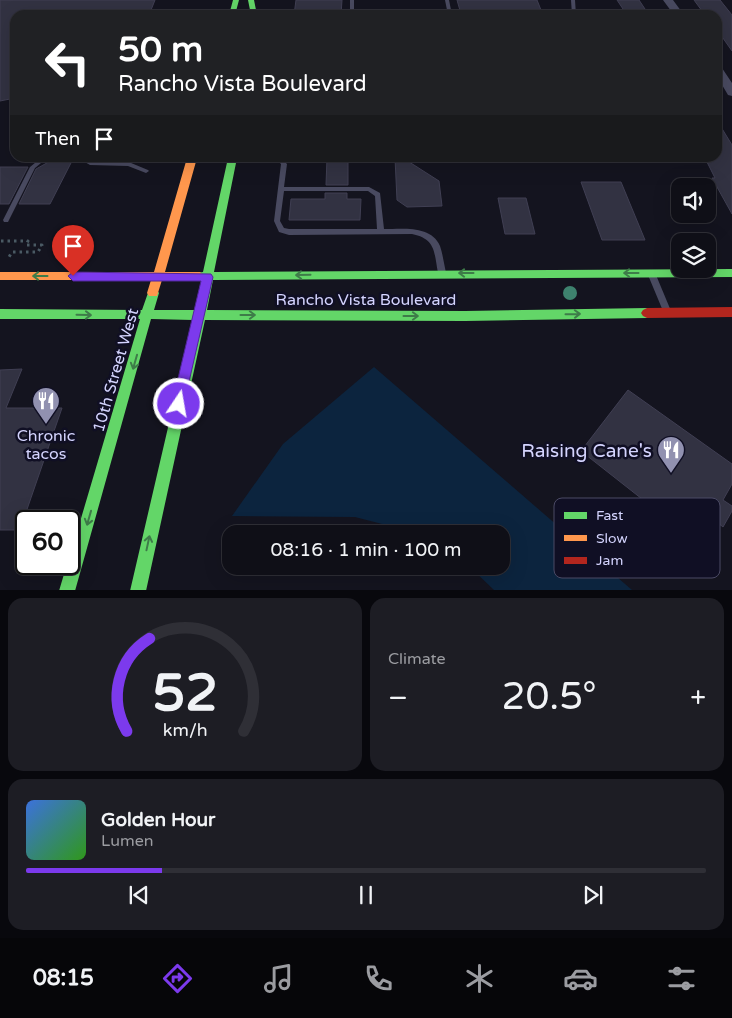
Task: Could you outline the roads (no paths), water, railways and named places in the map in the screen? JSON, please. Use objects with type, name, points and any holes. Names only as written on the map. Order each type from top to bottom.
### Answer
[{"type":"main road","points":[[262,10],[264,2]]},
{"type":"main road","name":"10th Street West","points":[[68,590],[191,162]]},
{"type":"main road","points":[[138,590],[200,315],[231,162]]},
{"type":"main road","name":"Rancho Vista Boulevard","points":[[0,276],[208,277],[442,273],[732,274]]},
{"type":"main road","name":"Rancho Vista Boulevard","points":[[0,314],[466,316],[732,312]]},
{"type":"street","points":[[722,76],[732,92]]},
{"type":"lane","points":[[6,220],[38,162]]},
{"type":"lane","points":[[88,162],[126,164]]},
{"type":"lane","points":[[122,162],[146,171]]},
{"type":"lane","points":[[282,162],[284,164],[277,221],[281,230],[289,232],[426,233],[434,240],[442,273]]},
{"type":"lane","points":[[280,189],[369,188],[378,195],[381,232]]},
{"type":"lane","points":[[651,273],[668,312]]},
{"type":"water","points":[[374,367],[554,523],[554,578],[618,578],[632,590],[494,590],[478,575],[510,575],[510,525],[386,525],[355,517],[232,516],[283,444]]},
{"type":"place","name":"Chronic tacos","points":[[46,425]]},
{"type":"place","name":"Raising Cane's","points":[[671,474]]}]
